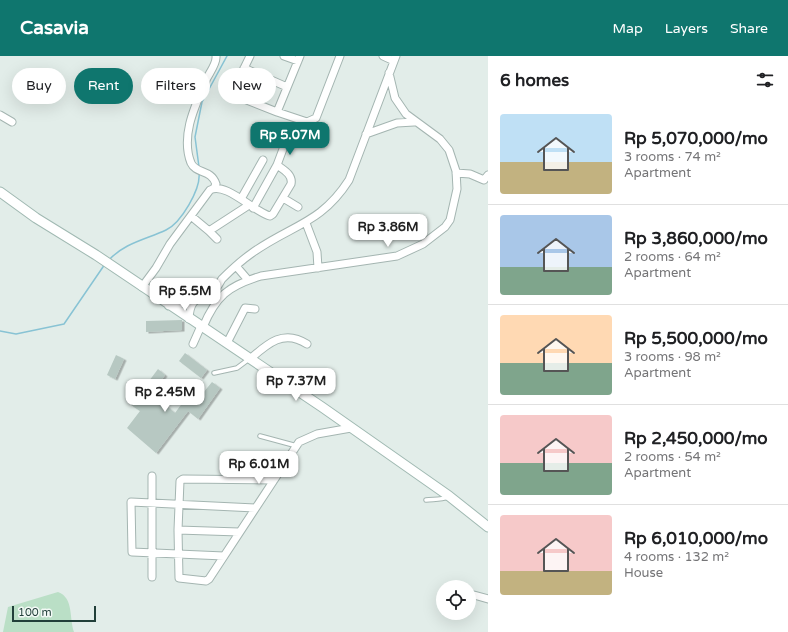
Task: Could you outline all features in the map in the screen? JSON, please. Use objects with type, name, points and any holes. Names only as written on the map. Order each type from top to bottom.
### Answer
[{"type":"street","points":[[214,188],[214,179],[208,173],[195,168],[192,164],[189,153],[188,133],[194,108],[217,56]]},
{"type":"street","points":[[244,68],[250,56]]},
{"type":"street","points":[[277,112],[299,59],[284,56]]},
{"type":"street","points":[[257,104],[307,122],[313,120],[340,56]]},
{"type":"street","points":[[169,305],[196,299],[215,289],[236,266],[260,247],[320,213],[338,196],[349,180],[395,58],[382,56]]},
{"type":"street","points":[[193,344],[213,305],[228,289],[261,276],[397,256],[423,244],[445,227],[450,220],[457,189],[456,173],[449,150],[440,139],[414,122],[406,114],[395,98],[389,73]]},
{"type":"street","points":[[276,82],[287,87]]},
{"type":"street","points":[[0,115],[12,122]]},
{"type":"street","points":[[366,134],[397,123],[414,122]]},
{"type":"street","points":[[209,231],[251,206],[277,165],[286,140]]},
{"type":"street","points":[[241,199],[263,160]]},
{"type":"street","points":[[142,287],[156,268],[170,244],[210,190],[214,188],[230,192],[251,206],[270,216],[283,198],[292,181],[287,172],[277,165]]},
{"type":"street","points":[[456,173],[470,174],[484,180],[488,175]]},
{"type":"street","points":[[0,192],[47,225],[96,255],[189,319],[227,343],[351,428],[449,496],[488,527]]},
{"type":"street","points":[[283,198],[298,207]]},
{"type":"street","points":[[192,216],[217,240]]},
{"type":"street","points":[[306,222],[315,248],[318,268]]},
{"type":"street","points":[[236,266],[248,280]]},
{"type":"street","points":[[215,289],[221,295]]},
{"type":"street","points":[[189,319],[190,310],[196,299]]},
{"type":"street","points":[[227,343],[245,308],[255,309]]},
{"type":"street","points":[[250,359],[268,344],[280,339],[293,338],[307,344]]},
{"type":"street","points":[[274,480],[183,479],[179,483],[177,555],[179,578],[206,581],[209,579],[239,532],[274,480],[296,446],[303,440],[317,434],[351,428]]},
{"type":"street","points":[[152,476],[152,577]]},
{"type":"street","points":[[224,556],[152,554],[131,551],[132,501],[255,508]]},
{"type":"street","points":[[178,530],[239,532]]},
{"type":"street","points":[[476,596],[488,599]]},
{"type":"lane","points":[[214,373],[236,368],[250,359]]},
{"type":"lane","points":[[260,436],[296,446]]},
{"type":"lane","points":[[426,500],[436,498],[441,499],[449,496]]},
{"type":"green space","points":[[58,592],[67,599],[69,604],[74,632],[3,632],[8,607]]},
{"type":"building","points":[[182,320],[182,330],[146,332],[146,321]]},
{"type":"building","points":[[185,353],[207,370],[201,378],[179,361]]},
{"type":"building","points":[[116,355],[124,359],[115,379],[107,375]]},
{"type":"building","points":[[158,369],[165,375],[151,394],[175,413],[194,387],[203,393],[212,382],[220,388],[198,419],[188,411],[156,453],[127,428],[140,411],[131,405]]},
{"type":"waterway","points":[[199,167],[195,137],[202,102],[227,56]]},
{"type":"waterway","points":[[109,260],[129,245],[166,230],[172,226],[189,205],[197,188],[199,173]]},
{"type":"waterway","points":[[0,331],[16,334],[64,324],[105,264]]}]
